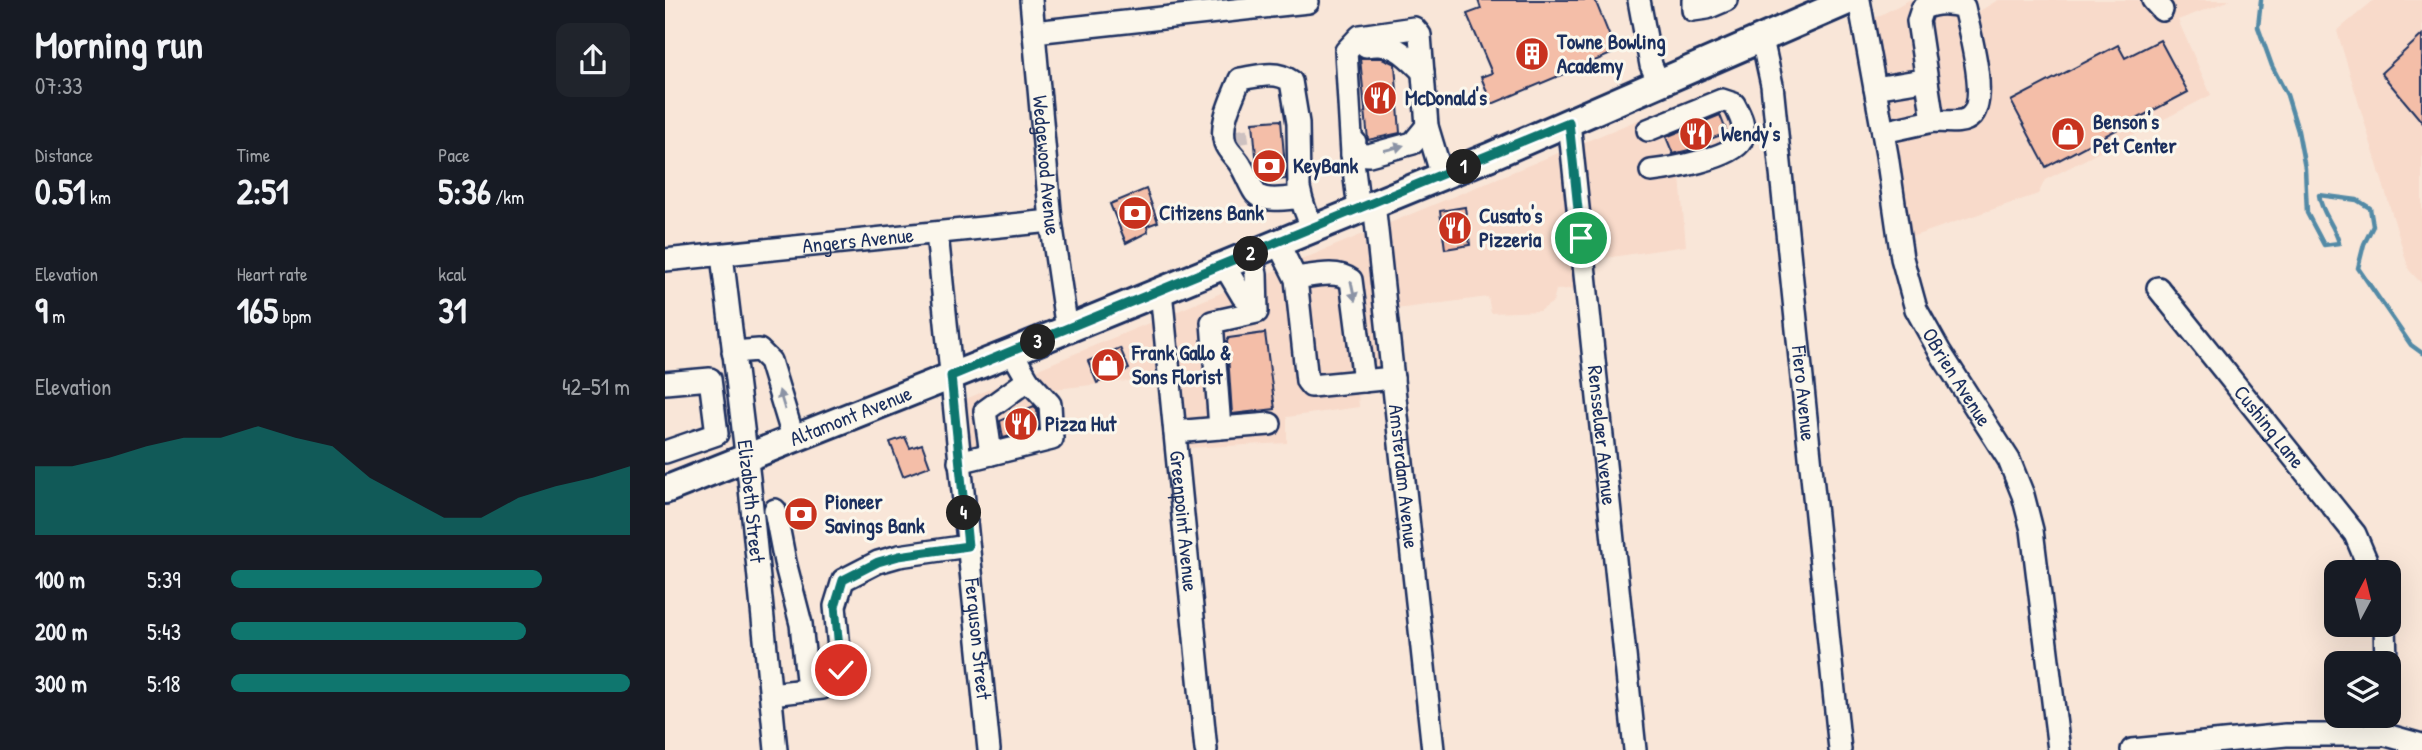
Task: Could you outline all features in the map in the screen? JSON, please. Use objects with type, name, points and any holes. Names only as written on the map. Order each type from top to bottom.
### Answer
[{"type":"main road","name":"Altamont Avenue","points":[[665,490],[1067,330],[1442,176],[1850,0]]},
{"type":"street","name":"Wedgewood Avenue","points":[[1031,0],[1051,221],[1067,330]]},
{"type":"street","points":[[1639,0],[1651,65],[1659,83]]},
{"type":"street","points":[[1693,5],[1707,8],[1726,0]]},
{"type":"street","name":"OBrien Avenue","points":[[1860,0],[1902,258],[1916,309],[1940,352],[2009,460],[2032,530],[2059,750]]},
{"type":"street","points":[[1034,32],[1308,2]]},
{"type":"street","points":[[1883,132],[1933,121],[1964,121],[1972,116],[1977,107],[1978,82],[1964,7],[1930,2],[1922,9],[1918,21],[1933,121]]},
{"type":"street","name":"Amsterdam Avenue","points":[[1427,126],[1420,35],[1413,27],[1360,36],[1346,51],[1352,154],[1367,206],[1393,379],[1433,750]]},
{"type":"street","name":"Fiero Avenue","points":[[1762,39],[1772,85],[1840,750]]},
{"type":"street","points":[[1238,86],[1282,75],[1291,81],[1298,123],[1301,197],[1304,211],[1313,229]]},
{"type":"street","points":[[1875,88],[1917,81]]},
{"type":"street","points":[[1238,86],[1238,137],[1244,171]]},
{"type":"street","points":[[1238,86],[1224,127],[1225,142],[1244,171],[1254,193],[1261,197],[1278,199],[1301,197]]},
{"type":"street","points":[[1648,130],[1722,100],[1734,104],[1742,119],[1743,130],[1742,140],[1737,146],[1693,165],[1651,171]]},
{"type":"street","name":"Rensselaer Avenue","points":[[1569,122],[1635,750]]},
{"type":"street","points":[[1352,154],[1369,155],[1413,143],[1427,126]]},
{"type":"street","points":[[1427,126],[1442,176]]},
{"type":"street","name":"Angers Avenue","points":[[665,260],[1051,221]]},
{"type":"street","name":"Ferguson Street","points":[[937,233],[989,750]]},
{"type":"street","points":[[1278,243],[1296,278],[1307,381],[1311,386],[1393,379]]},
{"type":"street","name":"Elizabeth Street","points":[[722,254],[776,750]]},
{"type":"street","points":[[1220,428],[1212,322],[1257,312],[1256,274],[1251,254]]},
{"type":"street","points":[[1224,265],[1243,297],[1256,302]]},
{"type":"street","points":[[1296,278],[1334,274],[1351,280],[1364,381]]},
{"type":"street","name":"Cushing Lane","points":[[2158,288],[2355,534],[2366,560]]},
{"type":"street","name":"Greenpoint Avenue","points":[[1161,291],[1206,750]]},
{"type":"street","points":[[733,352],[759,350],[770,361],[794,440]]},
{"type":"street","points":[[959,462],[1052,439],[1050,404],[1028,380],[1012,352]]},
{"type":"street","points":[[991,454],[985,411],[1028,380]]},
{"type":"street","points":[[665,383],[737,385]]},
{"type":"street","points":[[665,452],[717,434],[710,384]]},
{"type":"street","points":[[1175,432],[1271,424]]},
{"type":"street","points":[[775,510],[815,689]]},
{"type":"street","points":[[771,694],[815,689],[834,682],[841,670],[835,606],[843,580],[878,562],[968,546]]},
{"type":"street","points":[[758,566],[785,562]]},
{"type":"street","points":[[2132,750],[2287,743],[2370,728]]},
{"type":"street","points":[[2391,728],[2422,745]]},
{"type":"shaded area","points":[[1909,0],[1961,0],[1966,19],[1998,0],[2231,0],[2178,20],[2211,95],[2045,180],[2038,194],[1905,239],[1875,18]]},
{"type":"shaded area","points":[[2374,0],[2422,0],[2422,284],[2409,270],[2337,31]]},
{"type":"shaded area","points":[[1705,92],[1737,95],[1746,104],[1753,118],[1750,139],[1740,156],[1680,177],[1686,246],[1578,262],[1580,288],[1556,290],[1553,302],[1540,311],[1491,313],[1488,297],[1374,312],[1381,390],[1358,392],[1359,407],[1287,417],[1287,443],[1187,448],[1181,375],[1055,389],[1054,430],[968,467],[961,401]]},
{"type":"building","name":"Towne Bowling Academy","points":[[1478,0],[1595,0],[1616,52],[1492,104],[1481,77],[1492,73],[1467,14],[1481,9]]},
{"type":"building","points":[[2422,35],[2422,122],[2381,73]]},
{"type":"building","name":"Benson's Pet Center","points":[[2160,40],[2188,92],[2046,167],[2011,101],[2118,45],[2125,58]]},
{"type":"building","name":"McDonald's","points":[[1360,58],[1382,58],[1395,64],[1400,133],[1368,140]]},
{"type":"building","name":"Wendy's","points":[[1720,115],[1727,133],[1699,143],[1701,147],[1673,154],[1666,137]]},
{"type":"building","points":[[1281,120],[1286,179],[1263,181],[1257,167],[1253,122]]},
{"type":"building","name":"Citizens Bank","points":[[1146,189],[1158,222],[1147,226],[1148,232],[1126,243],[1110,204]]},
{"type":"building","name":"Cusato's Pizzeria","points":[[1465,207],[1470,245],[1445,249],[1440,211]]},
{"type":"building","points":[[1265,333],[1275,409],[1232,414],[1227,341],[1229,338]]},
{"type":"building","name":"Frank Gallo & Sons Florist","points":[[1120,348],[1129,369],[1097,383],[1088,361]]},
{"type":"building","name":"Pizza Hut","points":[[1034,406],[1037,409],[1038,429],[1003,438],[1000,421]]},
{"type":"building","points":[[905,437],[910,448],[922,444],[930,466],[903,476],[890,442]]},
{"type":"waterway","points":[[2261,0],[2258,27],[2272,66],[2287,95],[2298,131],[2305,168],[2307,213],[2324,245],[2339,243],[2322,208],[2319,195],[2357,200],[2370,208],[2373,226],[2364,244],[2358,268],[2411,345],[2422,353]]},
{"type":"tunnel","points":[[1237,130],[1239,144]]},
{"type":"place","name":"Towne Bowling Academy","points":[[1532,54]]},
{"type":"place","name":"McDonald's","points":[[1380,98]]},
{"type":"place","name":"Wendy's","points":[[1696,134]]},
{"type":"place","name":"Benson's Pet Center","points":[[2068,134]]},
{"type":"place","name":"KeyBank","points":[[1269,166]]},
{"type":"place","name":"Citizens Bank","points":[[1135,213]]},
{"type":"place","name":"Cusato's Pizzeria","points":[[1455,228]]},
{"type":"place","name":"Frank Gallo & Sons Florist","points":[[1108,365]]},
{"type":"place","name":"Pizza Hut","points":[[1021,424]]},
{"type":"place","name":"Pioneer Savings Bank","points":[[801,514]]},
{"type":"route","points":[[841,670],[835,606],[843,580],[878,562],[899,556],[968,546],[951,376],[1569,122],[1581,238]]}]
